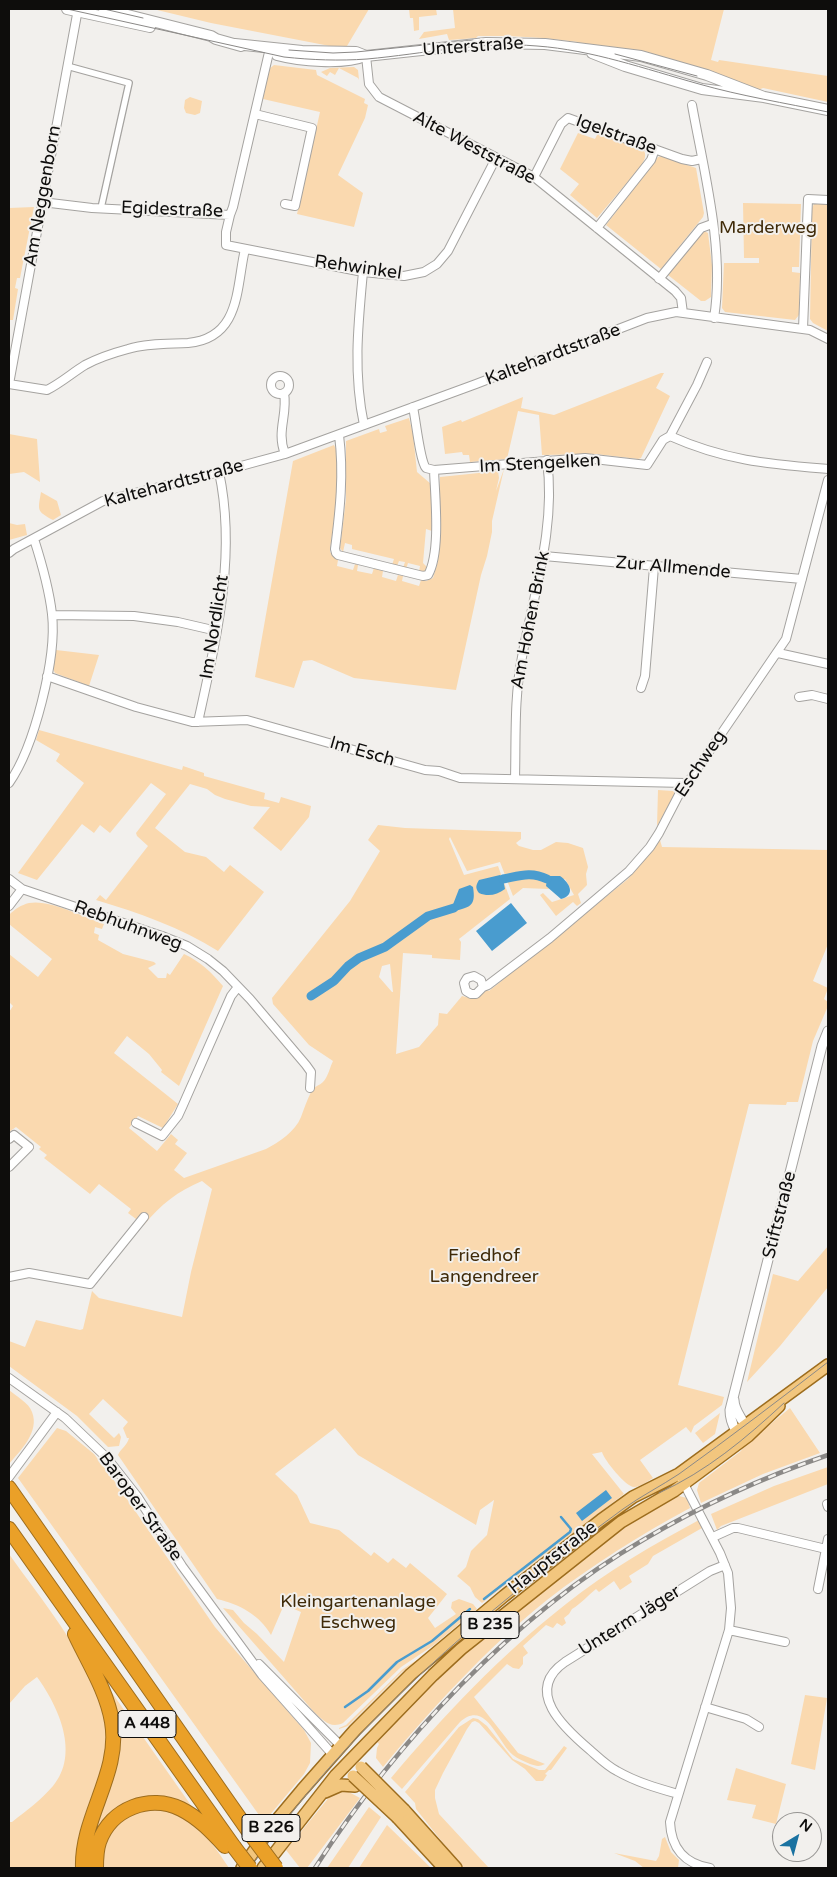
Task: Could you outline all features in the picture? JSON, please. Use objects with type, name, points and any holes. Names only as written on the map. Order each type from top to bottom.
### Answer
[{"type":"highway","name":"A 448","points":[[9,1488],[276,1868]]},
{"type":"highway","name":"A 448","points":[[9,1529],[232,1848]]},
{"type":"highway","points":[[60,1602],[109,1705],[113,1724],[112,1756],[85,1838],[82,1855],[83,1868]]},
{"type":"highway","points":[[96,1868],[96,1852],[109,1824],[122,1812],[140,1804],[160,1803],[180,1808],[197,1818],[232,1848],[249,1868]]},
{"type":"main road","name":"Unterstraße","points":[[104,9],[211,36],[216,40]]},
{"type":"main road","name":"Unterstraße","points":[[74,10],[210,41],[216,40],[269,50],[333,53],[356,52],[366,56],[486,43],[532,43],[641,56],[706,74],[764,96]]},
{"type":"main road","name":"Unterstraße","points":[[581,49],[625,66],[702,89],[764,96],[828,110]]},
{"type":"main road","name":"Hauptstraße","points":[[242,1868],[287,1808],[337,1750],[411,1674],[504,1596],[634,1497],[682,1478],[828,1365]]},
{"type":"main road","name":"Hauptstraße","points":[[262,1868],[348,1762],[433,1675],[504,1614],[621,1522],[674,1491],[682,1478]]},
{"type":"main road","name":"Hauptstraße","points":[[363,1763],[366,1746],[373,1735]]},
{"type":"main road","name":"Baroper Straße","points":[[337,1750],[348,1762],[350,1780],[375,1789]]},
{"type":"main road","name":"Baroper Straße","points":[[348,1762],[363,1763],[375,1789],[456,1868]]},
{"type":"main road","points":[[322,1793],[350,1780]]},
{"type":"main road","name":"Baroper Straße","points":[[401,1814],[444,1868]]},
{"type":"street","name":"Am Neggenborn","points":[[9,384],[67,66],[74,10]]},
{"type":"street","name":"Egidestraße","points":[[42,202],[101,208],[230,214],[269,50]]},
{"type":"street","name":"Alte Weststraße","points":[[366,56],[369,84],[379,97],[534,177],[660,278],[681,298],[683,314]]},
{"type":"street","points":[[67,66],[129,83],[101,208]]},
{"type":"street","points":[[692,105],[718,260],[714,318]]},
{"type":"street","points":[[254,114],[312,128],[295,206],[285,204]]},
{"type":"street","name":"Igelstraße","points":[[534,177],[561,124],[568,118],[682,159],[692,161],[702,159]]},
{"type":"street","points":[[597,228],[651,160],[655,149]]},
{"type":"street","name":"Rehwinkel","points":[[230,214],[226,232],[226,245],[363,272],[404,276],[414,275],[430,270],[448,252],[496,158]]},
{"type":"street","points":[[803,329],[808,199],[828,200]]},
{"type":"street","points":[[660,278],[701,228],[712,224]]},
{"type":"street","points":[[9,384],[47,390],[85,365],[112,354],[148,345],[198,342],[213,335],[222,329],[231,316],[245,249]]},
{"type":"street","points":[[363,272],[358,331],[357,376],[364,425]]},
{"type":"street","name":"Kaltehardtstraße","points":[[10,550],[34,539],[103,500],[284,454],[339,435],[647,318],[676,312],[810,330],[828,339]]},
{"type":"street","points":[[707,362],[697,386],[670,436],[726,457],[761,463],[828,469]]},
{"type":"street","points":[[284,393],[285,401],[280,440],[284,454]]},
{"type":"street","points":[[339,435],[342,491],[335,549],[338,555],[428,576],[433,564],[435,532],[434,470],[426,468],[422,463],[418,428],[413,407]]},
{"type":"street","name":"Im Stengelken","points":[[434,470],[547,460],[597,459],[646,464],[651,460],[663,440],[670,436]]},
{"type":"street","name":"Am Hohen Brink","points":[[515,779],[516,694],[544,556],[549,484],[547,460]]},
{"type":"street","name":"Im Nordlicht","points":[[198,722],[224,593],[226,549],[224,508],[219,472]]},
{"type":"street","name":"Eschweg","points":[[483,987],[482,980],[477,976],[467,978],[464,983],[464,989],[473,995],[488,985],[550,938],[629,872],[650,847],[685,783],[786,639],[828,480]]},
{"type":"street","points":[[9,784],[23,761],[30,742],[47,676],[52,645],[52,616],[46,574],[34,539]]},
{"type":"street","name":"Zur Allmende","points":[[544,556],[802,579]]},
{"type":"street","points":[[641,688],[645,676],[654,567]]},
{"type":"street","points":[[52,616],[134,616],[178,622],[217,631]]},
{"type":"street","points":[[778,653],[828,664]]},
{"type":"street","name":"Im Esch","points":[[47,676],[136,707],[192,722],[244,719],[425,770],[460,778],[685,783]]},
{"type":"street","points":[[799,697],[812,695],[828,699]]},
{"type":"street","name":"Rebhuhnweg","points":[[9,879],[22,889],[183,944],[208,959],[238,987],[306,1065],[311,1072],[310,1088]]},
{"type":"street","points":[[9,906],[22,889]]},
{"type":"street","points":[[136,1123],[162,1136],[173,1122],[184,1105],[231,996],[238,987]]},
{"type":"street","name":"Stiftstraße","points":[[743,1430],[730,1416],[730,1407],[734,1399],[822,1046],[828,1032]]},
{"type":"street","points":[[9,1140],[14,1135],[28,1147],[9,1167]]},
{"type":"street","points":[[9,1277],[29,1273],[90,1284],[144,1217]]},
{"type":"street","name":"Baroper Straße","points":[[9,1378],[57,1412],[91,1441],[119,1473],[207,1601],[250,1656],[337,1750]]},
{"type":"street","points":[[9,1477],[57,1412]]},
{"type":"street","points":[[682,1478],[725,1565],[730,1588],[729,1630],[670,1822],[674,1844],[682,1856],[700,1867],[710,1868]]},
{"type":"street","points":[[712,1537],[733,1528],[738,1528],[826,1550]]},
{"type":"street","points":[[818,1588],[828,1539]]},
{"type":"street","name":"Unterm Jäger","points":[[678,1794],[640,1782],[618,1772],[605,1763],[577,1739],[559,1720],[549,1703],[547,1689],[551,1676],[565,1662],[710,1571],[725,1565]]},
{"type":"street","points":[[729,1630],[785,1642]]},
{"type":"street","points":[[706,1707],[746,1719],[759,1727]]},
{"type":"green space","points":[[153,9],[369,9],[347,46],[335,47],[211,23]]},
{"type":"green space","points":[[409,9],[436,9],[437,15],[419,17],[419,30],[414,31],[413,18],[410,18]]},
{"type":"green space","points":[[453,9],[724,9],[711,60],[828,76],[828,102],[763,88],[758,90],[580,45],[578,42],[508,36],[506,38],[503,36],[478,36],[476,38],[449,40],[447,34],[419,39],[424,32],[455,28]]},
{"type":"green space","points":[[274,65],[316,70],[317,75],[365,99],[364,103],[368,105],[365,118],[338,175],[363,193],[354,227],[297,214],[320,112],[263,99],[269,69]]},
{"type":"green space","points":[[354,67],[358,70],[359,80],[339,68],[335,75],[330,72],[327,76],[321,72],[330,68]]},
{"type":"green space","points":[[190,97],[202,101],[200,113],[195,115],[186,113],[184,108],[185,100]]},
{"type":"green space","points":[[578,133],[595,139],[598,133],[643,149],[645,153],[641,166],[597,218],[570,195],[579,184],[560,169]]},
{"type":"green space","points":[[661,156],[696,168],[704,213],[703,217],[661,269],[606,225],[658,157]]},
{"type":"green space","name":"Marderweg","points":[[743,203],[801,204],[799,267],[792,267],[792,272],[800,273],[799,315],[795,320],[725,312],[722,308],[724,263],[759,263],[759,258],[744,258]]},
{"type":"green space","points":[[814,204],[828,204],[828,331],[813,323],[810,319],[812,208]]},
{"type":"green space","points":[[34,207],[20,278],[17,278],[15,288],[18,289],[13,320],[9,320],[9,208]]},
{"type":"green space","points":[[704,231],[708,233],[712,265],[711,297],[701,301],[668,275]]},
{"type":"green space","points":[[664,373],[656,388],[670,396],[641,458],[596,454],[542,455],[539,415],[518,411],[507,459],[470,462],[469,455],[463,455],[462,452],[445,454],[442,427],[461,420],[462,422],[523,397],[521,408],[554,415]]},
{"type":"green space","points":[[409,418],[413,434],[417,472],[431,484],[432,531],[426,529],[423,563],[428,568],[424,572],[419,572],[420,566],[408,563],[406,569],[403,568],[405,562],[399,561],[397,566],[392,565],[394,559],[352,549],[352,545],[345,543],[343,552],[340,548],[346,499],[346,441],[379,429],[380,433],[387,431],[385,426]]},
{"type":"green space","points":[[9,434],[37,439],[40,482],[24,472],[9,474]]},
{"type":"green space","points":[[334,445],[337,454],[338,481],[330,552],[338,560],[337,566],[353,570],[355,564],[358,565],[357,571],[372,574],[374,568],[383,571],[382,577],[396,581],[398,575],[403,576],[402,581],[419,586],[421,580],[426,581],[433,578],[438,561],[440,477],[498,471],[499,478],[496,491],[504,469],[492,521],[492,532],[487,556],[481,575],[456,690],[354,678],[312,660],[303,661],[294,688],[255,677],[293,461]]},
{"type":"green space","points":[[41,492],[57,501],[61,515],[53,520],[41,512],[39,506]]},
{"type":"green space","points":[[9,523],[25,524],[27,535],[9,540]]},
{"type":"green space","points":[[56,650],[99,655],[89,686],[55,673],[53,669]]},
{"type":"green space","points":[[39,730],[182,770],[183,766],[204,773],[204,776],[265,793],[264,799],[279,803],[281,797],[311,806],[309,817],[281,851],[253,828],[270,807],[251,806],[225,799],[207,789],[190,784],[155,828],[185,852],[206,857],[224,872],[230,865],[264,892],[218,951],[204,942],[159,921],[96,900],[100,895],[106,900],[148,846],[136,833],[166,794],[151,783],[110,833],[100,825],[94,833],[82,824],[37,880],[18,873],[84,783],[56,761],[60,754],[36,740]]},
{"type":"green space","points":[[674,788],[675,794],[657,826],[658,790],[673,791]]},
{"type":"green space","name":"Friedhof Langendreer","points":[[378,825],[405,828],[521,832],[521,839],[516,843],[519,846],[533,850],[541,850],[556,842],[568,843],[583,848],[588,867],[586,874],[587,885],[578,894],[581,903],[577,906],[573,902],[556,916],[540,895],[543,893],[552,902],[574,895],[565,879],[548,889],[523,888],[513,896],[500,862],[467,871],[450,837],[449,839],[464,875],[498,866],[510,899],[459,939],[461,942],[460,960],[432,958],[432,955],[403,953],[396,1054],[419,1047],[438,1025],[439,1013],[447,1014],[462,996],[474,999],[485,989],[489,991],[628,879],[660,840],[662,847],[828,850],[828,944],[813,981],[828,988],[824,999],[828,1002],[828,1006],[813,1041],[798,1102],[787,1102],[786,1105],[749,1104],[678,1385],[724,1397],[722,1405],[694,1426],[691,1433],[686,1427],[640,1460],[653,1478],[639,1486],[630,1486],[616,1472],[602,1452],[592,1454],[624,1494],[482,1603],[475,1597],[470,1587],[457,1576],[466,1567],[471,1551],[487,1535],[494,1500],[480,1510],[476,1525],[358,1455],[335,1428],[275,1474],[297,1495],[310,1523],[339,1530],[371,1556],[374,1552],[388,1563],[393,1558],[406,1568],[410,1563],[447,1594],[428,1618],[435,1628],[456,1614],[451,1608],[452,1602],[459,1599],[473,1604],[477,1609],[434,1645],[401,1667],[343,1723],[334,1725],[327,1723],[314,1712],[223,1608],[233,1610],[284,1662],[301,1612],[287,1606],[283,1607],[271,1635],[261,1622],[248,1611],[217,1599],[118,1455],[129,1438],[127,1438],[123,1428],[128,1422],[103,1399],[89,1414],[114,1438],[119,1433],[121,1437],[119,1446],[108,1447],[77,1416],[9,1366],[9,1341],[25,1347],[36,1320],[80,1330],[83,1329],[92,1291],[99,1298],[182,1317],[191,1272],[212,1189],[202,1181],[185,1189],[163,1204],[144,1225],[128,1213],[131,1209],[99,1184],[90,1194],[44,1158],[47,1155],[39,1149],[41,1147],[16,1127],[9,1132],[9,1012],[13,1006],[9,1002],[9,954],[38,977],[52,959],[9,924],[9,915],[23,905],[37,902],[66,909],[104,924],[102,929],[95,927],[94,933],[99,935],[98,940],[123,954],[154,962],[156,964],[148,968],[158,978],[166,978],[167,973],[170,975],[184,954],[196,960],[223,986],[179,1086],[161,1072],[162,1070],[149,1054],[127,1036],[114,1053],[178,1104],[163,1128],[138,1116],[129,1128],[157,1151],[171,1134],[178,1140],[175,1144],[187,1153],[174,1170],[184,1178],[266,1149],[281,1140],[295,1127],[312,1090],[323,1082],[326,1077],[333,1061],[309,1045],[273,1004],[272,998],[350,901],[380,851],[368,840]],"holes":[[[390,964],[393,992],[379,977],[382,966]]]},
{"type":"green space","points":[[828,1246],[828,1287],[780,1346],[747,1382],[773,1274],[798,1281]]},
{"type":"green space","points":[[9,1390],[28,1406],[34,1419],[28,1441],[9,1464]]},
{"type":"green space","points":[[790,1408],[820,1453],[763,1474],[701,1503],[697,1490],[699,1483],[741,1451],[744,1446]]},
{"type":"green space","points":[[720,1413],[715,1434],[703,1443],[695,1433]]},
{"type":"green space","points":[[57,1428],[66,1431],[94,1454],[215,1627],[304,1730],[311,1743],[310,1763],[304,1774],[264,1822],[18,1478]]},
{"type":"green space","points":[[828,1467],[828,1484],[721,1526],[717,1530],[711,1514],[774,1486]]},
{"type":"green space","points":[[675,1495],[687,1498],[690,1508],[599,1563],[564,1587],[524,1619],[461,1679],[383,1767],[376,1758],[379,1744],[377,1742],[391,1723],[432,1681],[481,1637],[622,1526]]},
{"type":"green space","points":[[699,1520],[702,1528],[653,1556],[648,1564],[629,1576],[632,1582],[620,1590],[614,1581],[599,1592],[596,1589],[572,1609],[564,1618],[566,1623],[562,1626],[557,1623],[553,1628],[546,1625],[523,1646],[528,1653],[523,1657],[523,1664],[519,1669],[507,1664],[474,1697],[518,1753],[545,1764],[536,1766],[517,1758],[507,1749],[484,1719],[477,1716],[469,1716],[460,1722],[402,1789],[391,1778],[474,1686],[542,1624],[582,1592],[614,1570]]},
{"type":"green space","points":[[9,1554],[73,1645],[94,1685],[106,1723],[105,1754],[81,1827],[78,1841],[77,1868],[9,1868],[9,1822],[12,1822],[44,1796],[53,1786],[61,1773],[65,1760],[66,1745],[59,1716],[53,1702],[37,1677],[25,1686],[9,1704]]},
{"type":"green space","points":[[440,1645],[437,1649],[402,1672],[348,1726],[339,1729],[346,1725],[403,1669]]},
{"type":"green space","points":[[103,1680],[197,1814],[131,1804],[86,1859],[110,1776]]},
{"type":"green space","points":[[805,1695],[827,1698],[815,1770],[791,1764]]},
{"type":"green space","points":[[473,1718],[478,1719],[487,1726],[513,1759],[539,1770],[545,1770],[564,1746],[567,1748],[551,1770],[545,1774],[547,1775],[543,1781],[536,1781],[525,1769],[512,1760],[479,1723],[472,1722],[467,1729],[435,1790],[435,1798],[439,1814],[489,1868],[463,1868],[416,1809],[415,1803],[405,1792],[459,1727]]},
{"type":"green space","points":[[736,1768],[786,1784],[779,1812],[772,1812],[772,1823],[752,1818],[756,1805],[727,1800]]},
{"type":"green space","points":[[339,1791],[347,1791],[360,1798],[307,1868],[300,1868],[286,1850],[331,1795]]},
{"type":"green space","points":[[369,1807],[381,1817],[348,1868],[327,1868]]},
{"type":"green space","points":[[159,1809],[173,1812],[198,1828],[210,1841],[229,1868],[101,1868],[106,1843],[117,1825],[135,1814]]},
{"type":"green space","points":[[387,1825],[431,1868],[359,1868]]},
{"type":"green space","points":[[665,1837],[671,1852],[679,1860],[678,1868],[644,1868],[635,1861],[614,1853],[656,1861],[659,1856],[662,1839]]},
{"type":"water","points":[[500,875],[505,889],[492,895],[479,893],[476,886],[479,880]]},
{"type":"water","points":[[550,876],[560,876],[564,879],[569,885],[569,895],[561,899],[546,886],[547,879]]},
{"type":"water","points":[[470,885],[473,887],[473,901],[469,906],[455,911],[452,907],[459,889]]},
{"type":"water","points":[[511,903],[527,923],[492,951],[476,931]]},
{"type":"water","points":[[606,1490],[612,1498],[582,1521],[576,1513]]},
{"type":"waterway","points":[[503,879],[530,875],[547,879]]},
{"type":"waterway","points":[[311,996],[334,981],[348,966],[359,958],[385,947],[428,916],[454,908]]},
{"type":"waterway","points":[[484,1599],[570,1532],[571,1529],[561,1517]]},
{"type":"waterway","points":[[345,1707],[368,1691],[397,1662],[432,1641],[470,1609]]},
{"type":"tram line","points":[[67,9],[284,57],[305,59],[367,59],[494,45],[558,48],[618,61],[731,92],[828,112]]},
{"type":"tram line","points":[[104,9],[143,18]]},
{"type":"tram line","points":[[289,50],[333,53],[356,52],[473,40]]},
{"type":"tram line","points":[[615,54],[697,76]]},
{"type":"tram line","points":[[250,1868],[289,1816],[331,1766],[375,1719],[470,1630],[520,1588],[623,1509],[679,1474],[828,1362]]},
{"type":"tram line","points":[[659,1493],[693,1475],[725,1453],[784,1403]]},
{"type":"railway","points":[[315,1868],[347,1821],[420,1729],[461,1685],[549,1605],[595,1570],[688,1515],[757,1482],[828,1455]]},
{"type":"park label","name":"Kleingartenanlage Eschweg","points":[[358,1612]]}]
